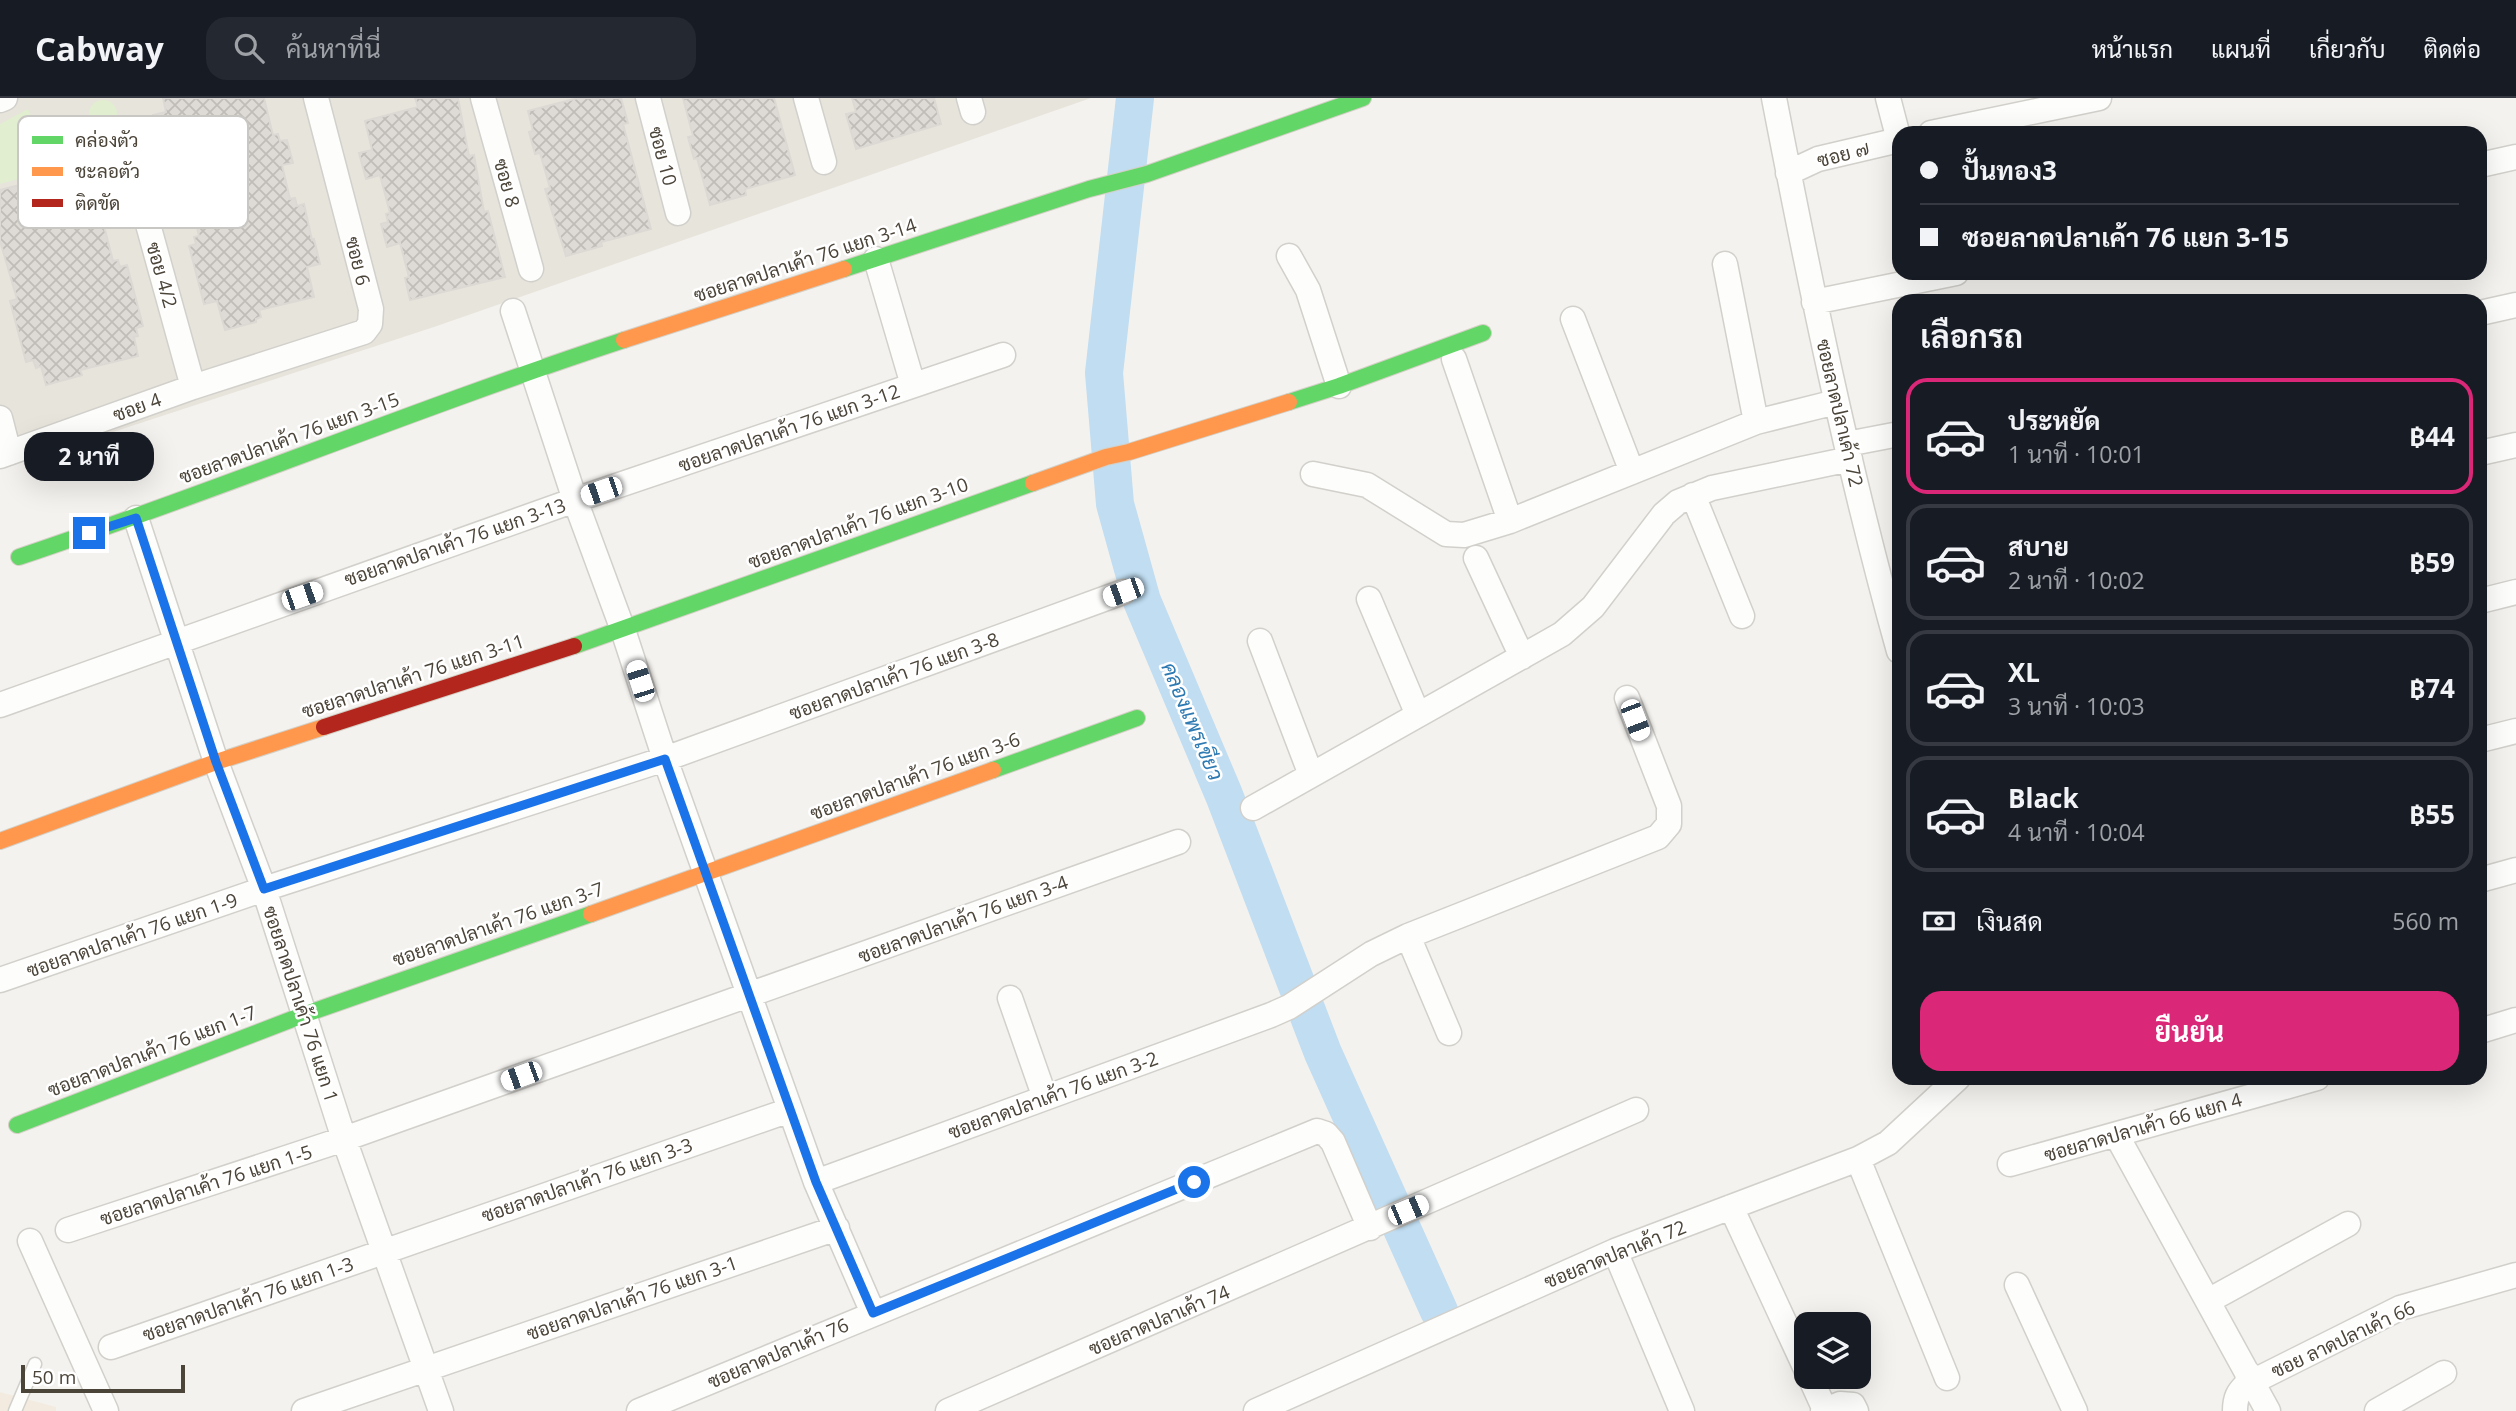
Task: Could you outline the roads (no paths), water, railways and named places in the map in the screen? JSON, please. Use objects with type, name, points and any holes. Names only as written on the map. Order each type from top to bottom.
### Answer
[{"type":"street","points":[[0,100],[5,98]]},
{"type":"street","name":"ซอย 6","points":[[275,362],[356,336],[364,332],[370,324],[371,309],[317,98]]},
{"type":"street","name":"ซอย 8","points":[[484,98],[531,269]]},
{"type":"street","name":"ซอย 10","points":[[648,98],[678,213]]},
{"type":"street","points":[[806,98],[824,162]]},
{"type":"street","name":"ซอยลาดปลาเค้า 76 แยก 3-14","points":[[533,370],[1089,189],[1147,174],[1363,98]]},
{"type":"street","name":"ซอยลาดปลาเค้า 72","points":[[1774,98],[1836,402],[1890,587]]},
{"type":"street","points":[[1888,98],[1895,126]]},
{"type":"street","points":[[1965,126],[2099,98]]},
{"type":"street","name":"ซอย ๗","points":[[1788,173],[1818,159],[1892,142]]},
{"type":"street","points":[[2487,163],[2516,157]]},
{"type":"street","name":"ซอย 4/2","points":[[149,228],[193,387]]},
{"type":"street","points":[[1289,256],[1308,290],[1339,386]]},
{"type":"street","points":[[876,259],[913,385]]},
{"type":"street","points":[[1725,264],[1756,422]]},
{"type":"street","points":[[1814,302],[1922,280]]},
{"type":"street","points":[[2487,311],[2516,305]]},
{"type":"street","points":[[513,311],[575,500],[623,630],[748,995],[816,1182],[873,1313]]},
{"type":"street","points":[[1573,319],[1632,472]]},
{"type":"street","name":"ซอยลาดปลาเค้า 76 แยก 3-10","points":[[623,630],[1106,457],[1339,386],[1482,333]]},
{"type":"street","name":"ซอยลาดปลาเค้า 76 แยก 3-12","points":[[575,500],[1003,355]]},
{"type":"street","points":[[1454,359],[1510,521]]},
{"type":"street","name":"ซอย 4","points":[[5,455],[193,387],[275,362]]},
{"type":"street","name":"ซอยลาดปลาเค้า 76 แยก 3-15","points":[[19,557],[136,518],[533,370]]},
{"type":"street","points":[[1313,474],[1367,485],[1446,534],[1464,535],[1510,521],[1756,422],[1836,402]]},
{"type":"street","points":[[0,418],[5,455]]},
{"type":"street","points":[[1253,808],[1562,634],[1593,607],[1664,514],[1678,502],[1712,488],[1849,452],[1892,437]]},
{"type":"street","points":[[2487,451],[2516,445]]},
{"type":"street","points":[[1693,495],[1742,616]]},
{"type":"street","name":"ซอยลาดปลาเค้า 76 แยก 3-13","points":[[0,705],[575,500]]},
{"type":"street","name":"ซอยลาดปลาเค้า 76 แยก 1","points":[[136,518],[216,762],[264,889],[344,1139],[441,1411]]},
{"type":"street","points":[[1476,558],[1522,657]]},
{"type":"street","name":"ซอยลาดปลาเค้า 76 แยก 3-8","points":[[264,889],[665,759],[1123,592]]},
{"type":"street","points":[[2487,599],[2516,592]]},
{"type":"street","points":[[1369,599],[1418,715]]},
{"type":"street","name":"ซอยลาดปลาเค้า 76 แยก 3-11","points":[[0,841],[216,762],[623,630]]},
{"type":"street","points":[[1260,641],[1311,775]]},
{"type":"street","name":"ซอยลาดปลาเค้า 76 แยก 3-2","points":[[816,1182],[1289,1007],[1371,954],[1408,936],[1658,836],[1669,824],[1669,806],[1627,698]]},
{"type":"street","name":"ซอยลาดปลาเค้า 76 แยก 3-6","points":[[707,873],[1137,718]]},
{"type":"street","points":[[2487,738],[2516,731]]},
{"type":"street","name":"ซอยลาดปลาเค้า 76 แยก 3-4","points":[[344,1139],[1178,842]]},
{"type":"street","points":[[2487,878],[2516,870]]},
{"type":"street","name":"ซอยลาดปลาเค้า 76 แยก 3-7","points":[[303,1015],[707,873]]},
{"type":"street","name":"ซอยลาดปลาเค้า 76 แยก 1-9","points":[[0,980],[264,889]]},
{"type":"street","points":[[1408,936],[1449,1033]]},
{"type":"street","points":[[1010,998],[1045,1098]]},
{"type":"street","name":"ซอยลาดปลาเค้า 76 แยก 1-7","points":[[17,1125],[303,1015]]},
{"type":"street","points":[[2487,1029],[2516,1020]]},
{"type":"street","name":"ซอยลาดปลาเค้า 72","points":[[1256,1411],[1615,1251],[1858,1159],[1888,1143],[1950,1085]]},
{"type":"street","name":"ซอยลาดปลาเค้า 66 แยก 4","points":[[2010,1164],[2293,1085]]},
{"type":"street","name":"ซอยลาดปลาเค้า 76 แยก 3-3","points":[[384,1251],[790,1110]]},
{"type":"street","name":"ซอยลาดปลาเค้า 74","points":[[948,1411],[1636,1110]]},
{"type":"street","name":"ซอยลาดปลาเค้า 76","points":[[639,1411],[1317,1131],[1326,1134],[1333,1142],[1390,1219]]},
{"type":"street","name":"ซอย ลาดปลาเค้า 66","points":[[2117,1136],[2268,1411]]},
{"type":"street","name":"ซอยลาดปลาเค้า 76 แยก 1-5","points":[[68,1230],[344,1139]]},
{"type":"street","points":[[1858,1159],[1947,1378]]},
{"type":"street","points":[[1731,1207],[1794,1343]]},
{"type":"street","points":[[2208,1301],[2348,1224]]},
{"type":"street","name":"ซอยลาดปลาเค้า 76 แยก 3-1","points":[[304,1411],[837,1228]]},
{"type":"street","points":[[30,1241],[106,1411]]},
{"type":"street","name":"ซอยลาดปลาเค้า 76 แยก 1-3","points":[[111,1347],[384,1251]]},
{"type":"street","points":[[1615,1251],[1682,1411]]},
{"type":"street","name":"ซอย ลาดปลาเค้า 66","points":[[2250,1378],[2400,1308],[2516,1275]]},
{"type":"street","points":[[2017,1285],[2075,1411]]},
{"type":"street","points":[[2377,1411],[2444,1373]]},
{"type":"street","points":[[2235,1411],[2238,1392],[2250,1378]]},
{"type":"street","points":[[1815,1389],[1824,1411],[1846,1403],[1853,1405],[1856,1411]]},
{"type":"lane","points":[[15,1411],[35,1364]]},
{"type":"waterway","name":"คลองแพรเขียว","points":[[1135,98],[1104,373],[1115,504],[1142,601],[1224,795],[1323,1053],[1439,1311]]}]
